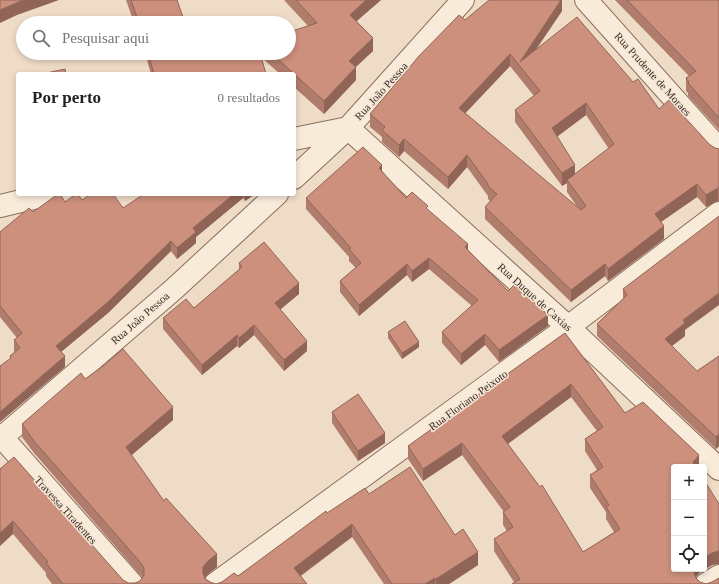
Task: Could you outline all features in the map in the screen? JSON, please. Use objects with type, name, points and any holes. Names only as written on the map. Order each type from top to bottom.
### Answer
[{"type":"street","name":"Rua João Pessoa","points":[[296,176],[348,128],[463,0]]},
{"type":"street","name":"Rua Prudente de Moraes","points":[[586,0],[719,149]]},
{"type":"street","points":[[296,139],[348,128]]},
{"type":"street","name":"Rua Duque de Caxias","points":[[348,128],[568,327],[719,469]]},
{"type":"street","points":[[0,206],[42,196]]},
{"type":"street","name":"Rua João Pessoa","points":[[1,437],[174,289],[274,196]]},
{"type":"street","name":"Rua Floriano Peixoto","points":[[215,584],[568,327],[719,213]]},
{"type":"street","name":"Travessa Tiradentes","points":[[1,437],[132,584]]},
{"type":"street","points":[[706,584],[719,576]]},
{"type":"building","points":[[0,0],[23,0],[0,10]]},
{"type":"building","points":[[131,0],[177,0],[183,16],[137,16]]},
{"type":"building","points":[[296,0],[366,0],[350,15],[373,38],[349,61],[356,67],[324,101],[296,76],[296,72],[292,72],[279,60],[296,60],[296,30],[317,23]]},
{"type":"building","points":[[489,0],[561,0],[520,62],[577,17],[633,82],[638,79],[659,109],[669,100],[710,145],[719,149],[719,188],[706,195],[697,184],[655,214],[664,226],[608,269],[605,264],[571,290],[485,207],[497,194],[488,186],[467,155],[448,177],[404,139],[399,145],[382,130],[385,127],[370,114],[419,56],[459,15],[465,20]],"holes":[[[510,54],[540,91],[515,110],[562,173],[575,165],[552,128],[586,103],[614,144],[567,180],[586,206],[581,210],[459,108]]]},
{"type":"building","points":[[627,0],[719,0],[719,118],[688,83],[689,82],[686,78],[696,71]]},
{"type":"building","points":[[150,60],[262,60],[265,72],[153,72]]},
{"type":"building","points":[[65,69],[66,72],[51,72]]},
{"type":"building","points":[[363,147],[382,165],[379,168],[406,198],[412,192],[428,206],[426,208],[468,244],[465,247],[508,291],[515,284],[548,315],[499,350],[485,334],[461,354],[442,332],[478,300],[429,258],[412,271],[407,264],[359,305],[340,281],[361,263],[349,249],[351,248],[306,198]]},
{"type":"building","points":[[55,196],[61,196],[65,202],[73,196],[79,196],[82,200],[88,196],[114,196],[123,208],[141,196],[232,196],[193,228],[196,232],[177,248],[171,241],[108,302],[56,346],[65,356],[0,412],[0,366],[11,358],[10,356],[20,348],[14,340],[22,333],[0,306],[0,232],[29,208],[33,212]]},
{"type":"building","points":[[719,216],[719,293],[683,320],[685,323],[665,339],[697,371],[719,356],[719,434],[716,437],[597,324],[627,295],[623,289]]},
{"type":"building","points":[[264,242],[299,283],[275,303],[307,341],[284,360],[254,325],[239,338],[237,335],[202,365],[163,318],[186,299],[194,308],[242,267],[239,263]]},
{"type":"building","points":[[405,321],[419,342],[402,353],[388,332]]},
{"type":"building","points":[[565,333],[625,413],[643,402],[699,455],[693,462],[694,464],[671,464],[671,572],[694,572],[696,578],[700,582],[706,584],[512,584],[520,579],[494,539],[513,527],[503,512],[510,507],[462,443],[423,469],[408,446],[477,399],[475,397]],"holes":[[[571,384],[603,427],[585,439],[603,467],[590,475],[609,505],[606,507],[620,529],[583,552],[542,485],[540,487],[502,436]]]},
{"type":"building","points":[[123,349],[173,407],[126,447],[164,501],[166,498],[217,554],[203,567],[205,579],[216,584],[63,584],[46,563],[48,562],[13,521],[0,533],[0,469],[14,457],[123,580],[128,583],[140,581],[144,575],[144,568],[141,563],[34,441],[22,424],[81,373],[85,379]]},
{"type":"building","points":[[358,394],[385,433],[358,451],[332,412]]},
{"type":"building","points":[[410,467],[455,535],[463,529],[478,552],[436,579],[435,578],[425,584],[392,584],[352,524],[294,568],[307,584],[216,584],[222,582],[234,573],[238,576],[326,511],[327,513],[365,488],[369,494]]},
{"type":"building","points":[[707,485],[719,504],[719,551],[707,556]]},
{"type":"building","points":[[719,578],[719,584],[706,584],[712,582]]}]
